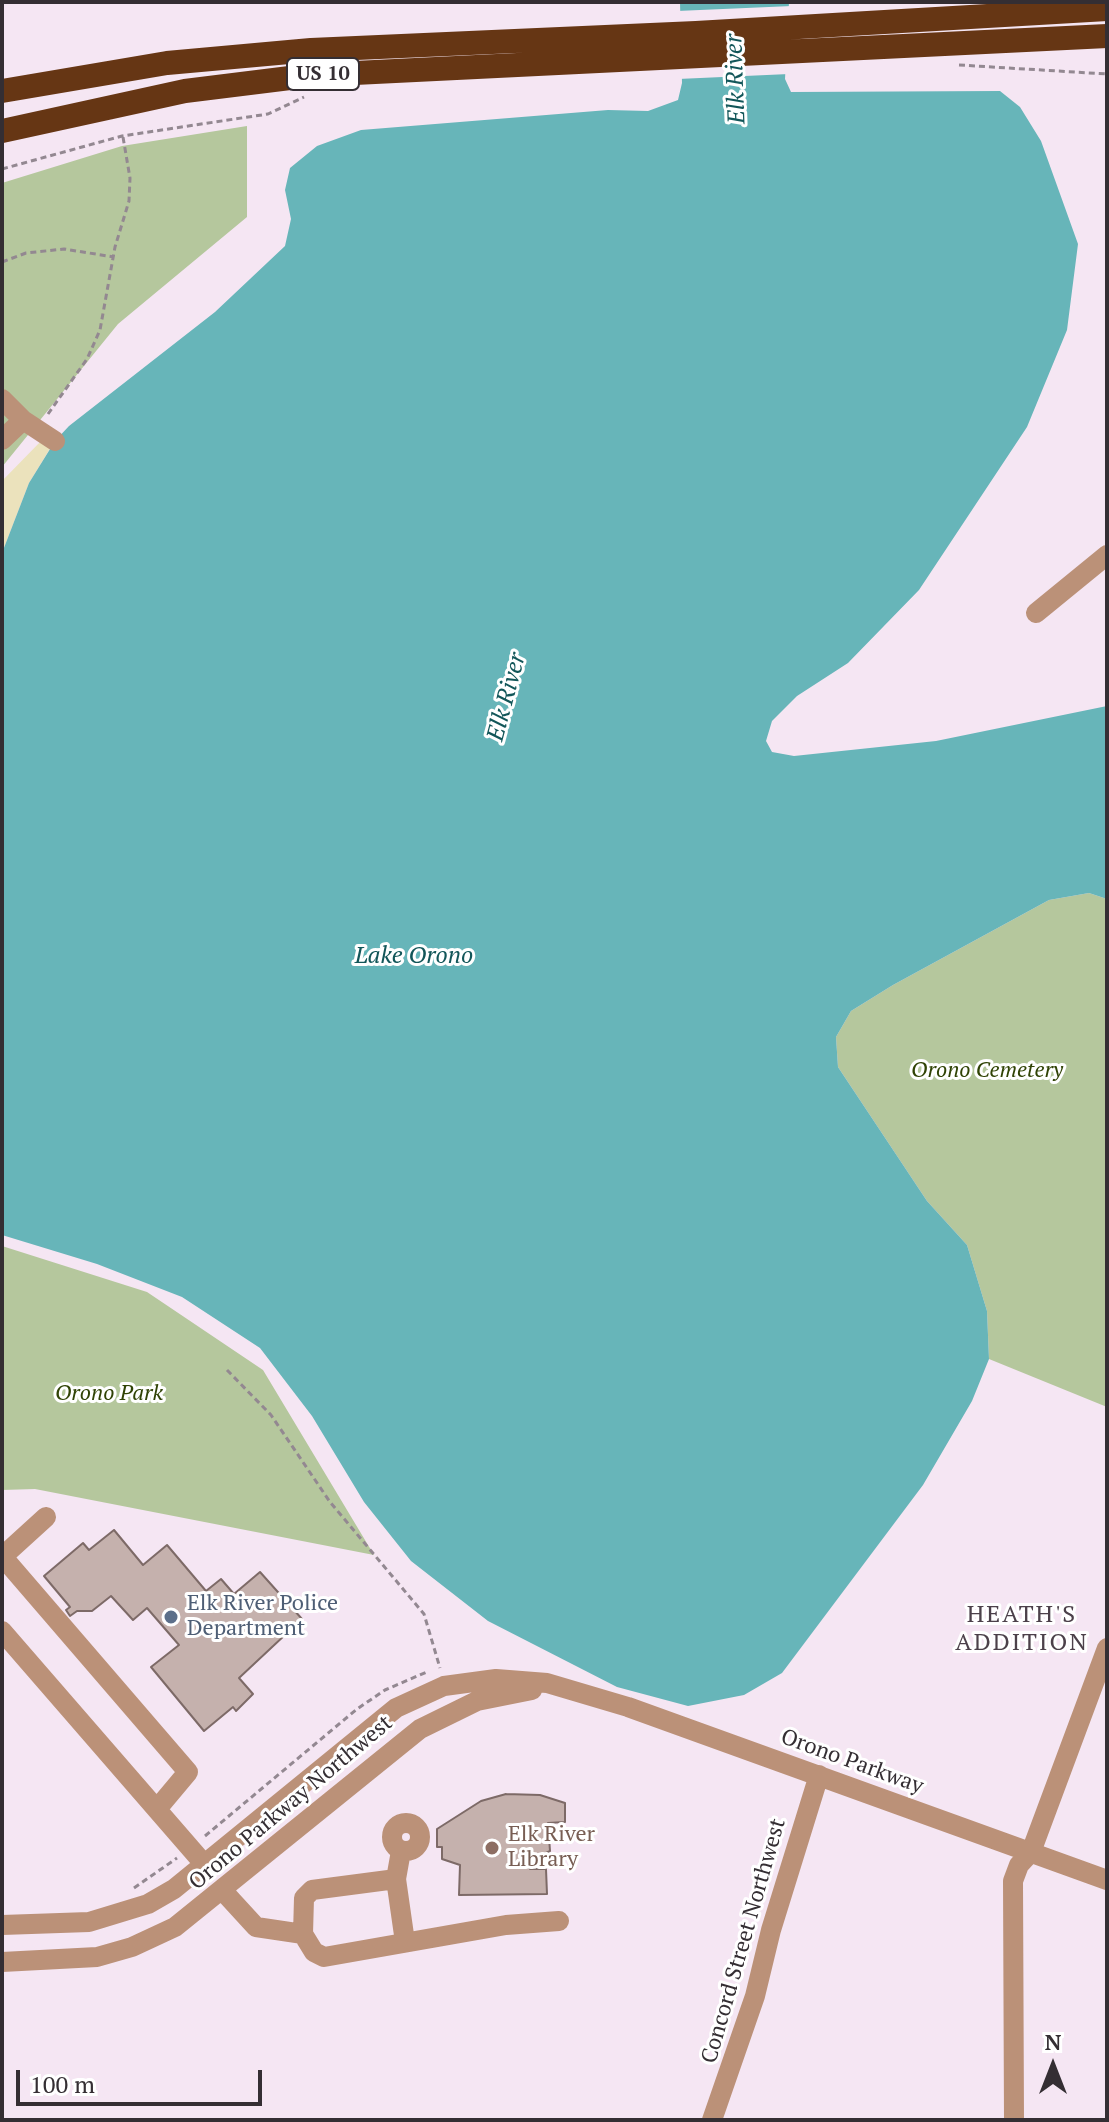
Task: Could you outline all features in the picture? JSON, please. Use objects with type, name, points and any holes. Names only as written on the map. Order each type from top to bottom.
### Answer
[{"type":"highway","name":"US 10","points":[[802,40],[1107,9]]},
{"type":"highway","name":"US 10","points":[[2,91],[104,72],[257,54],[648,47],[802,40],[1107,36]]},
{"type":"highway","name":"US 10","points":[[2,131],[93,109],[255,81],[648,47]]},
{"type":"street","points":[[2,399],[23,420],[55,441]]},
{"type":"street","points":[[2,440],[23,420]]},
{"type":"street","points":[[1036,613],[1107,555]]},
{"type":"street","points":[[46,1517],[2,1556],[188,1772],[157,1809]]},
{"type":"street","points":[[2,1631],[205,1865]]},
{"type":"street","points":[[1014,2120],[1013,1881],[1019,1865],[1031,1852],[1107,1648]]},
{"type":"street","name":"Orono Parkway Northwest","points":[[2,1925],[89,1922],[148,1904],[205,1865],[373,1724],[419,1696],[444,1686],[496,1679],[547,1683],[580,1692]]},
{"type":"street","name":"Orono Parkway Northwest","points":[[2,1962],[97,1957],[132,1947],[175,1927],[223,1891],[390,1749],[439,1718],[505,1694],[532,1690],[580,1692]]},
{"type":"street","name":"Orono Parkway","points":[[580,1692],[1107,1880]]},
{"type":"street","name":"Concord Street Northwest","points":[[712,2120],[755,1996],[771,1930],[819,1775]]},
{"type":"street","points":[[401,1851],[396,1879],[405,1942]]},
{"type":"street","points":[[396,1879],[312,1890],[304,1898],[303,1934],[314,1952],[324,1957],[506,1925],[559,1921]]},
{"type":"street","points":[[223,1891],[256,1927],[303,1934]]},
{"type":"street","points":[[89,1922],[97,1957]]},
{"type":"path","points":[[948,65],[1107,74]]},
{"type":"path","points":[[2,169],[122,136],[268,114],[306,97]]},
{"type":"path","points":[[44,419],[87,359],[100,330],[129,201],[130,178],[122,136]]},
{"type":"path","points":[[2,262],[26,253],[64,249],[114,257]]},
{"type":"path","points":[[132,1888],[163,1871],[357,1709],[408,1678],[441,1668],[424,1614],[330,1502],[271,1415],[227,1370]]},
{"type":"green space","points":[[247,126],[247,217],[118,324],[2,467],[2,183],[122,146]]},
{"type":"green space","name":"Orono Cemetery","points":[[1089,893],[1107,899],[1107,1407],[989,1359],[987,1311],[967,1245],[927,1201],[838,1067],[836,1037],[851,1011],[893,985],[1049,900]]},
{"type":"green space","name":"Orono Park","points":[[2,1246],[147,1292],[263,1370],[374,1555],[35,1489],[2,1490]]},
{"type":"sand","points":[[42,440],[51,447],[29,483],[2,553],[2,481]]},
{"type":"water","name":"Lake Orono","points":[[680,2],[789,2],[785,79],[791,92],[1000,91],[1020,107],[1041,141],[1078,244],[1067,330],[1027,427],[919,590],[848,663],[797,696],[772,721],[766,741],[772,752],[794,756],[936,741],[1107,706],[1107,899],[1089,893],[1049,900],[851,1011],[836,1037],[838,1067],[927,1201],[967,1245],[987,1311],[989,1359],[972,1401],[923,1485],[782,1673],[744,1695],[688,1706],[617,1687],[488,1621],[411,1561],[364,1502],[312,1416],[260,1348],[182,1297],[97,1264],[2,1235],[2,553],[29,483],[55,441],[69,426],[215,312],[285,246],[291,219],[285,190],[290,168],[317,146],[361,130],[608,110],[648,111],[678,100],[682,83]]},
{"type":"pier","points":[[792,6],[789,74],[678,79],[677,11]]},
{"type":"building","points":[[114,1530],[143,1565],[167,1545],[206,1591],[221,1579],[234,1594],[260,1572],[302,1619],[239,1678],[253,1694],[236,1711],[233,1707],[204,1731],[151,1667],[179,1645],[147,1608],[133,1620],[111,1596],[92,1611],[77,1611],[70,1616],[66,1610],[70,1607],[44,1576],[83,1543],[89,1550]]},
{"type":"building","name":"Elk River Library","points":[[506,1794],[540,1795],[565,1803],[565,1822],[548,1823],[550,1851],[530,1861],[530,1869],[546,1869],[547,1894],[459,1895],[460,1865],[442,1859],[442,1847],[437,1847],[437,1829],[481,1801]]},
{"type":"place","name":"Elk River Police Department","points":[[171,1617]]},
{"type":"place","name":"Elk River Library","points":[[492,1848]]},
{"type":"district","name":"HEATH'S ADDITION","points":[[1022,1629]]},
{"type":"water label","name":"Elk River","points":[[736,79]]},
{"type":"water label","name":"Elk River","points":[[507,697]]}]
